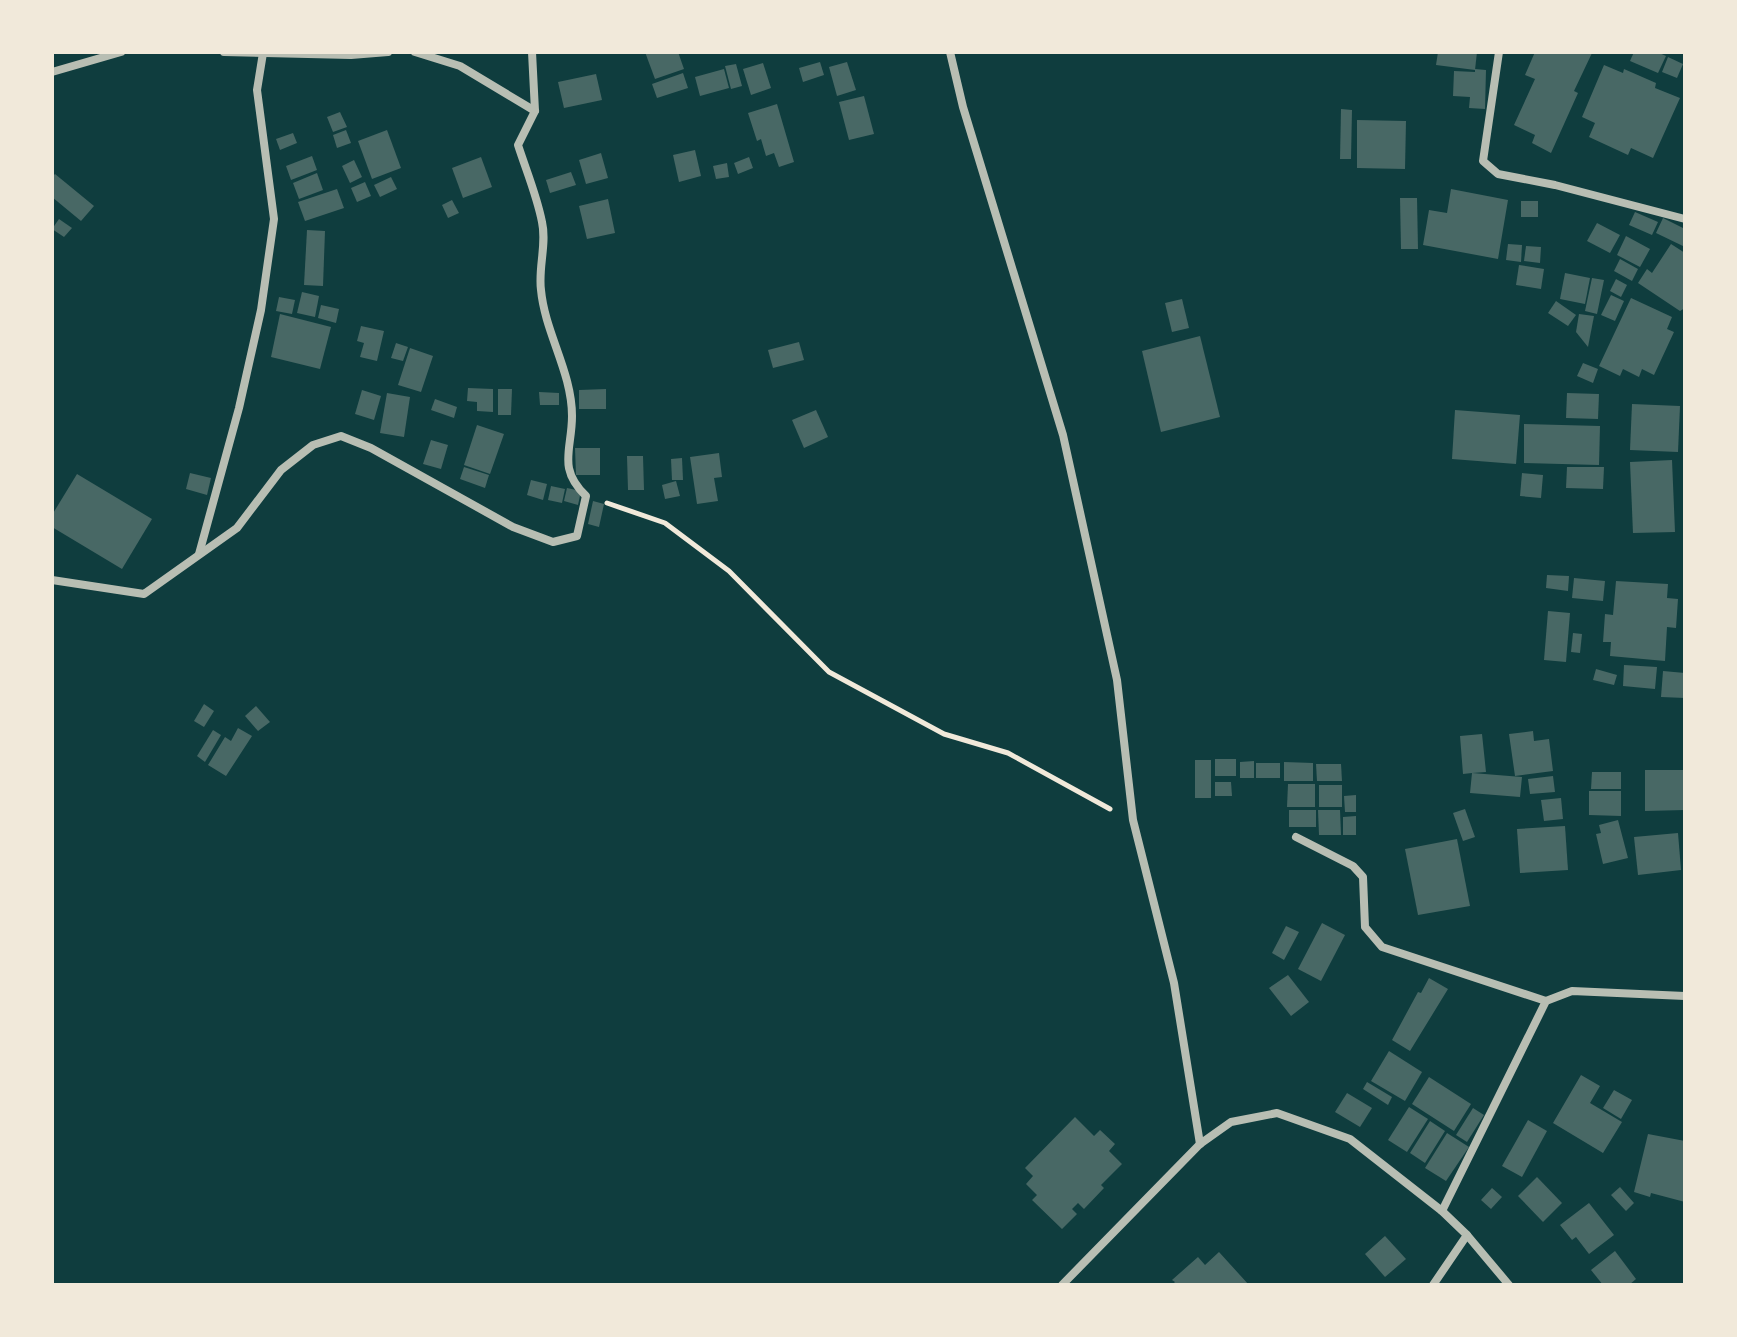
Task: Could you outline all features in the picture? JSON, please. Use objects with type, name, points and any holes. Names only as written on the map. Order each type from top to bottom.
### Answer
[{"type":"street","points":[[52,72],[121,52]]},
{"type":"street","points":[[224,52],[351,55],[388,52]]},
{"type":"street","points":[[415,52],[460,66],[535,111]]},
{"type":"street","points":[[52,580],[144,594],[237,528],[281,470],[313,445],[341,436],[371,448],[513,527],[553,542],[577,536],[586,496],[573,483],[567,455],[572,415],[563,363],[550,330],[540,289],[543,224],[518,145],[535,111],[532,52]]},
{"type":"street","points":[[950,52],[963,107],[1063,435],[1117,680],[1133,820],[1174,983],[1200,1144]]},
{"type":"street","points":[[1499,52],[1483,161],[1498,174],[1555,185],[1685,219]]},
{"type":"street","points":[[199,555],[261,310],[274,219],[257,90],[263,53]]},
{"type":"street","points":[[1296,837],[1353,866],[1363,877],[1365,927],[1382,947],[1546,1001],[1572,991],[1685,996]]},
{"type":"street","points":[[1442,1211],[1546,1001]]},
{"type":"street","points":[[1062,1285],[1200,1144],[1231,1122],[1277,1113],[1350,1139],[1442,1211],[1467,1235],[1509,1285]]},
{"type":"street","points":[[1433,1285],[1467,1235]]},
{"type":"path","points":[[586,496],[665,523],[729,571],[829,672],[944,734],[1008,753],[1133,820]]},
{"type":"building","points":[[645,52],[678,52],[684,69],[655,79]]},
{"type":"building","points":[[1438,52],[1477,52],[1475,70],[1436,65]]},
{"type":"building","points":[[1535,52],[1592,53],[1551,153],[1532,143],[1535,135],[1514,125],[1535,79],[1525,75]]},
{"type":"building","points":[[1634,52],[1657,52],[1666,56],[1658,73],[1630,61]]},
{"type":"building","points":[[1668,57],[1683,64],[1677,78],[1662,72]]},
{"type":"building","points":[[820,62],[824,75],[803,82],[799,68]]},
{"type":"building","points":[[847,62],[856,90],[837,96],[829,67]]},
{"type":"building","points":[[763,63],[771,88],[751,95],[743,69]]},
{"type":"building","points":[[736,64],[742,86],[731,89],[725,66]]},
{"type":"building","points":[[1604,65],[1623,73],[1624,69],[1656,83],[1655,88],[1680,98],[1653,158],[1631,148],[1628,155],[1589,137],[1595,123],[1582,117]]},
{"type":"building","points":[[724,69],[729,88],[700,96],[695,77]]},
{"type":"building","points":[[1475,69],[1486,70],[1485,109],[1469,108],[1470,97],[1453,96],[1454,71],[1475,72]]},
{"type":"building","points":[[683,73],[688,88],[657,98],[652,84]]},
{"type":"building","points":[[596,74],[602,100],[564,108],[558,82]]},
{"type":"building","points":[[864,96],[874,134],[849,140],[839,102]]},
{"type":"building","points":[[777,104],[794,162],[779,167],[774,153],[766,156],[761,139],[757,141],[748,113]]},
{"type":"building","points":[[1341,109],[1352,110],[1351,159],[1340,159]]},
{"type":"building","points":[[340,112],[347,127],[333,132],[327,117]]},
{"type":"building","points":[[1357,120],[1406,121],[1405,169],[1357,168]]},
{"type":"building","points":[[346,130],[351,143],[337,148],[333,135]]},
{"type":"building","points":[[387,130],[401,168],[372,179],[358,141]]},
{"type":"building","points":[[293,133],[297,143],[280,150],[276,139]]},
{"type":"building","points":[[695,150],[701,176],[679,182],[673,155]]},
{"type":"building","points":[[601,153],[608,178],[586,184],[579,160]]},
{"type":"building","points":[[312,156],[317,170],[291,180],[286,166]]},
{"type":"building","points":[[481,157],[492,187],[463,198],[452,168]]},
{"type":"building","points":[[749,157],[753,168],[738,174],[734,163]]},
{"type":"building","points":[[354,160],[362,177],[350,183],[342,166]]},
{"type":"building","points":[[727,163],[729,177],[716,179],[713,166]]},
{"type":"building","points":[[571,172],[576,185],[550,193],[546,180]]},
{"type":"building","points":[[317,173],[323,190],[299,199],[293,183]]},
{"type":"building","points":[[55,174],[94,206],[81,221],[52,197],[52,177]]},
{"type":"building","points":[[391,177],[397,189],[380,197],[374,185]]},
{"type":"building","points":[[365,182],[371,196],[357,202],[351,188]]},
{"type":"building","points":[[337,189],[344,208],[305,221],[298,202]]},
{"type":"building","points":[[1451,189],[1508,200],[1498,259],[1423,245],[1429,210],[1447,213]]},
{"type":"building","points":[[1400,198],[1417,198],[1418,249],[1401,249]]},
{"type":"building","points":[[608,199],[615,233],[587,239],[579,206]]},
{"type":"building","points":[[452,200],[459,213],[448,218],[442,205]]},
{"type":"building","points":[[1521,201],[1538,201],[1538,217],[1521,217]]},
{"type":"building","points":[[1635,212],[1658,222],[1652,235],[1629,225]]},
{"type":"building","points":[[1663,218],[1685,229],[1685,247],[1656,233]]},
{"type":"building","points":[[59,219],[72,228],[64,237],[52,229]]},
{"type":"building","points":[[1597,223],[1620,235],[1610,253],[1587,241]]},
{"type":"building","points":[[307,230],[325,231],[323,286],[304,285]]},
{"type":"building","points":[[1626,236],[1650,249],[1640,267],[1617,255]]},
{"type":"building","points":[[1508,244],[1522,245],[1521,262],[1506,260]]},
{"type":"building","points":[[1671,244],[1685,253],[1685,308],[1680,311],[1638,283],[1647,269],[1652,273]]},
{"type":"building","points":[[1526,246],[1541,247],[1540,263],[1524,261]]},
{"type":"building","points":[[1620,259],[1638,269],[1632,281],[1614,271]]},
{"type":"building","points":[[1519,265],[1544,269],[1541,289],[1516,285]]},
{"type":"building","points":[[1565,273],[1590,278],[1585,304],[1560,299]]},
{"type":"building","points":[[1592,278],[1604,280],[1597,314],[1585,311]]},
{"type":"building","points":[[1616,279],[1627,285],[1621,297],[1610,291]]},
{"type":"building","points":[[302,292],[319,296],[315,317],[297,313]]},
{"type":"building","points":[[1611,295],[1624,301],[1615,321],[1601,315]]},
{"type":"building","points":[[279,297],[295,300],[292,314],[276,311]]},
{"type":"building","points":[[1631,298],[1672,317],[1667,329],[1674,332],[1654,375],[1642,369],[1639,377],[1623,369],[1620,376],[1599,366]]},
{"type":"building","points":[[1182,299],[1189,328],[1172,332],[1165,303]]},
{"type":"building","points":[[1556,301],[1576,315],[1568,326],[1548,313]]},
{"type":"building","points":[[321,305],[339,309],[336,323],[318,318]]},
{"type":"building","points":[[280,314],[331,327],[320,369],[271,357]]},
{"type":"building","points":[[1579,314],[1594,316],[1588,347],[1576,332]]},
{"type":"building","points":[[361,326],[384,331],[377,361],[360,357],[364,343],[357,341]]},
{"type":"building","points":[[1200,336],[1220,417],[1161,432],[1142,351]]},
{"type":"building","points":[[799,342],[804,360],[773,368],[768,350]]},
{"type":"building","points":[[396,343],[408,347],[403,361],[391,358]]},
{"type":"building","points":[[410,348],[433,356],[421,392],[398,385]]},
{"type":"building","points":[[1583,363],[1598,369],[1593,383],[1577,376]]},
{"type":"building","points":[[468,388],[493,389],[493,412],[477,411],[477,402],[467,401]]},
{"type":"building","points":[[498,389],[512,389],[511,415],[498,415]]},
{"type":"building","points":[[606,389],[606,409],[579,409],[579,390]]},
{"type":"building","points":[[362,390],[381,396],[374,420],[355,414]]},
{"type":"building","points":[[539,392],[559,393],[559,405],[540,405]]},
{"type":"building","points":[[387,393],[410,397],[404,437],[380,433]]},
{"type":"building","points":[[1567,393],[1599,394],[1598,419],[1566,418]]},
{"type":"building","points":[[435,399],[457,407],[454,418],[431,410]]},
{"type":"building","points":[[1632,404],[1680,406],[1678,452],[1630,450]]},
{"type":"building","points":[[816,410],[828,437],[804,448],[792,420]]},
{"type":"building","points":[[1455,410],[1520,415],[1516,464],[1452,459]]},
{"type":"building","points":[[1524,424],[1600,426],[1599,465],[1524,463]]},
{"type":"building","points":[[477,425],[504,434],[490,474],[464,465]]},
{"type":"building","points":[[431,440],[448,445],[441,469],[423,464]]},
{"type":"building","points":[[575,448],[600,448],[600,475],[576,475]]},
{"type":"building","points":[[719,453],[722,477],[714,478],[718,501],[697,504],[690,457]]},
{"type":"building","points":[[627,456],[643,456],[644,490],[628,490]]},
{"type":"building","points":[[682,458],[683,480],[672,480],[671,459]]},
{"type":"building","points":[[1672,460],[1675,532],[1633,533],[1630,462]]},
{"type":"building","points":[[464,467],[489,475],[485,488],[460,479]]},
{"type":"building","points":[[1567,467],[1604,467],[1603,489],[1566,488]]},
{"type":"building","points":[[190,473],[211,478],[207,495],[186,489]]},
{"type":"building","points":[[1522,473],[1543,475],[1541,498],[1520,496]]},
{"type":"building","points":[[77,474],[152,519],[122,569],[52,527],[52,515]]},
{"type":"building","points":[[531,480],[547,484],[543,500],[527,495]]},
{"type":"building","points":[[676,481],[680,496],[665,499],[662,485]]},
{"type":"building","points":[[551,486],[565,489],[562,503],[548,500]]},
{"type":"building","points":[[567,488],[581,491],[578,505],[564,501]]},
{"type":"building","points":[[593,501],[604,504],[599,527],[588,524]]},
{"type":"building","points":[[1547,575],[1569,576],[1568,591],[1546,588]]},
{"type":"building","points":[[1574,578],[1605,581],[1603,601],[1572,598]]},
{"type":"building","points":[[1616,581],[1668,584],[1667,598],[1678,599],[1676,628],[1667,627],[1665,661],[1610,656],[1611,642],[1603,642],[1605,614],[1613,615]]},
{"type":"building","points":[[1548,611],[1570,613],[1566,662],[1544,660]]},
{"type":"building","points":[[1573,633],[1582,634],[1580,653],[1571,652]]},
{"type":"building","points":[[1624,665],[1657,667],[1655,689],[1623,686]]},
{"type":"building","points":[[1596,669],[1617,675],[1614,685],[1593,680]]},
{"type":"building","points":[[1663,671],[1685,673],[1685,698],[1661,697]]},
{"type":"building","points":[[204,704],[214,711],[204,727],[194,721]]},
{"type":"building","points":[[256,706],[270,722],[258,731],[245,716]]},
{"type":"building","points":[[238,728],[252,736],[226,776],[208,765],[225,737],[231,741]]},
{"type":"building","points":[[213,730],[221,735],[205,762],[197,756]]},
{"type":"building","points":[[1533,731],[1534,741],[1549,739],[1553,771],[1515,776],[1509,734]]},
{"type":"building","points":[[1482,734],[1486,772],[1463,774],[1460,736]]},
{"type":"building","points":[[1215,759],[1236,759],[1236,776],[1215,776]]},
{"type":"building","points":[[1195,760],[1211,760],[1211,798],[1195,798]]},
{"type":"building","points":[[1254,761],[1254,778],[1240,778],[1240,762]]},
{"type":"building","points":[[1284,762],[1313,763],[1313,781],[1284,781]]},
{"type":"building","points":[[1256,763],[1280,763],[1280,778],[1256,778]]},
{"type":"building","points":[[1316,764],[1341,764],[1342,781],[1317,781]]},
{"type":"building","points":[[1645,770],[1685,770],[1685,810],[1645,811]]},
{"type":"building","points":[[1592,772],[1621,772],[1621,789],[1591,789]]},
{"type":"building","points":[[1472,773],[1522,777],[1520,797],[1470,793]]},
{"type":"building","points":[[1553,776],[1555,792],[1530,794],[1528,779]]},
{"type":"building","points":[[1215,782],[1231,782],[1232,796],[1215,796]]},
{"type":"building","points":[[1288,784],[1315,784],[1315,807],[1287,807]]},
{"type":"building","points":[[1319,785],[1342,785],[1342,807],[1319,807]]},
{"type":"building","points":[[1589,791],[1621,791],[1621,816],[1589,815]]},
{"type":"building","points":[[1356,795],[1356,812],[1345,812],[1344,796]]},
{"type":"building","points":[[1561,798],[1563,819],[1544,821],[1541,800]]},
{"type":"building","points":[[1465,809],[1475,837],[1463,841],[1453,813]]},
{"type":"building","points":[[1289,810],[1316,810],[1316,827],[1289,827]]},
{"type":"building","points":[[1318,810],[1340,810],[1341,835],[1319,835]]},
{"type":"building","points":[[1356,816],[1356,835],[1343,835],[1343,817]]},
{"type":"building","points":[[1618,820],[1628,858],[1603,864],[1596,834],[1601,833],[1599,825]]},
{"type":"building","points":[[1565,826],[1568,870],[1520,873],[1517,829]]},
{"type":"building","points":[[1678,833],[1681,870],[1638,875],[1634,837]]},
{"type":"building","points":[[1457,839],[1470,906],[1418,915],[1405,849]]},
{"type":"building","points":[[1322,923],[1345,935],[1321,981],[1298,969]]},
{"type":"building","points":[[1286,926],[1299,932],[1284,960],[1272,953]]},
{"type":"building","points":[[1288,975],[1309,1002],[1291,1016],[1269,988]]},
{"type":"building","points":[[1429,978],[1448,989],[1410,1051],[1392,1040]]},
{"type":"building","points":[[1389,1051],[1422,1072],[1405,1101],[1371,1081]]},
{"type":"building","points":[[1581,1075],[1600,1086],[1590,1103],[1622,1122],[1603,1153],[1553,1123]]},
{"type":"building","points":[[1429,1077],[1471,1104],[1454,1131],[1412,1104]]},
{"type":"building","points":[[1367,1082],[1392,1097],[1388,1105],[1363,1089]]},
{"type":"building","points":[[1614,1090],[1632,1100],[1621,1119],[1603,1108]]},
{"type":"building","points":[[1347,1093],[1372,1108],[1360,1127],[1335,1112]]},
{"type":"building","points":[[1409,1107],[1428,1119],[1407,1152],[1388,1140]]},
{"type":"building","points":[[1473,1108],[1484,1115],[1467,1142],[1456,1135]]},
{"type":"building","points":[[1075,1117],[1094,1136],[1100,1130],[1115,1144],[1109,1151],[1122,1164],[1101,1185],[1104,1188],[1084,1209],[1078,1203],[1072,1209],[1077,1214],[1062,1229],[1032,1200],[1037,1195],[1026,1184],[1033,1176],[1025,1168]]},
{"type":"building","points":[[1528,1120],[1547,1131],[1522,1177],[1502,1166]]},
{"type":"building","points":[[1430,1121],[1445,1131],[1425,1163],[1410,1153]]},
{"type":"building","points":[[1447,1133],[1469,1147],[1446,1181],[1425,1168]]},
{"type":"building","points":[[1648,1134],[1685,1141],[1685,1202],[1634,1192]]},
{"type":"building","points":[[1537,1177],[1562,1203],[1543,1222],[1518,1196]]},
{"type":"building","points":[[1620,1187],[1634,1203],[1626,1211],[1611,1195]]},
{"type":"building","points":[[1492,1188],[1502,1197],[1491,1209],[1481,1200]]},
{"type":"building","points":[[1589,1203],[1614,1235],[1589,1254],[1576,1237],[1572,1240],[1560,1225]]},
{"type":"building","points":[[1385,1236],[1406,1259],[1385,1277],[1365,1254]]},
{"type":"building","points":[[1615,1251],[1636,1279],[1629,1285],[1603,1285],[1591,1270]]},
{"type":"building","points":[[1219,1252],[1249,1285],[1172,1285],[1175,1282],[1172,1280],[1198,1257],[1205,1265]]}]
